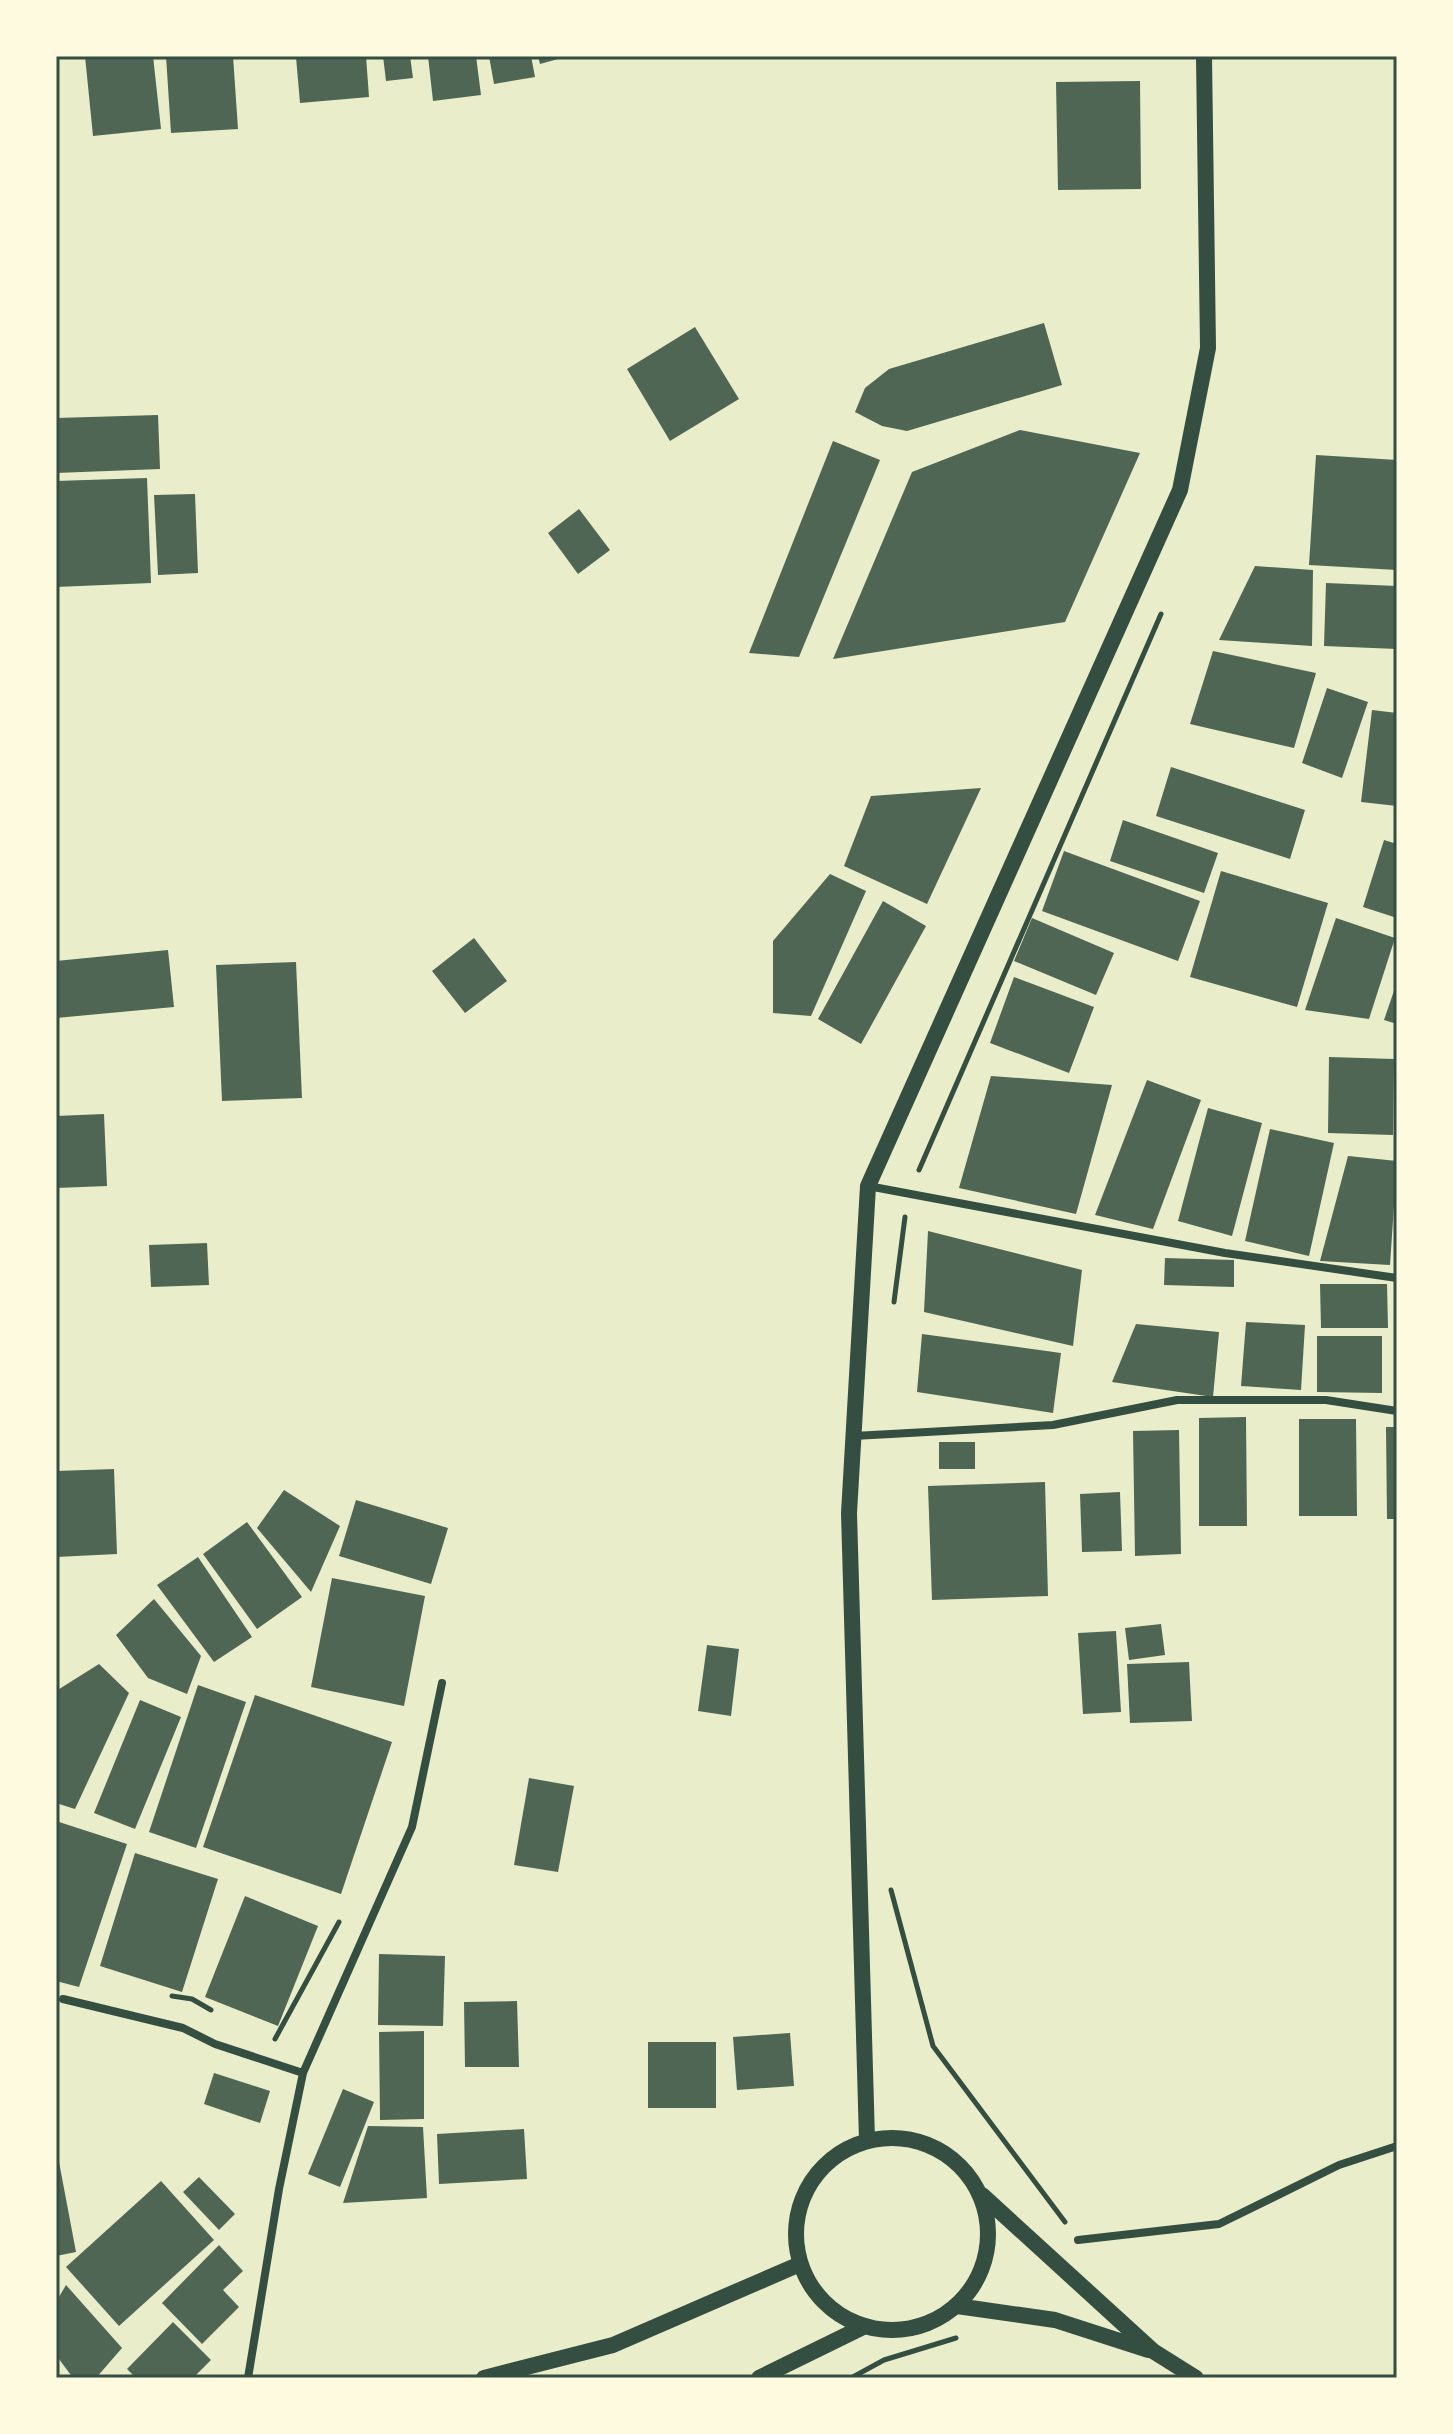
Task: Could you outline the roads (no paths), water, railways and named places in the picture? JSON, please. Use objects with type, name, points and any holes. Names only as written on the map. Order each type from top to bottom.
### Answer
[{"type":"main road","points":[[867,2140],[849,1513],[868,1186],[1180,490],[1208,348],[1204,56]]},
{"type":"main road","points":[[980,2194],[988,2223],[987,2254],[976,2282],[957,2306],[936,2320],[912,2329],[888,2332],[863,2327],[835,2313],[814,2291],[800,2264],[795,2233],[800,2202],[816,2174],[838,2153],[867,2140],[907,2139],[945,2152],[965,2170],[980,2194],[1153,2351],[1196,2378]]},
{"type":"main road","points":[[484,2378],[613,2345],[800,2264]]},
{"type":"main road","points":[[957,2306],[1055,2320],[1153,2351]]},
{"type":"main road","points":[[759,2378],[863,2327]]},
{"type":"street","points":[[868,1186],[908,1196],[1225,1253],[1397,1278]]},
{"type":"street","points":[[854,1436],[1053,1425],[1177,1400],[1326,1400],[1397,1411]]},
{"type":"street","points":[[248,2378],[279,2189],[303,2073],[412,1827],[442,1683]]},
{"type":"street","points":[[63,1999],[183,2028],[215,2044],[303,2073]]},
{"type":"street","points":[[1078,2240],[1219,2224],[1339,2165],[1397,2146]]}]
